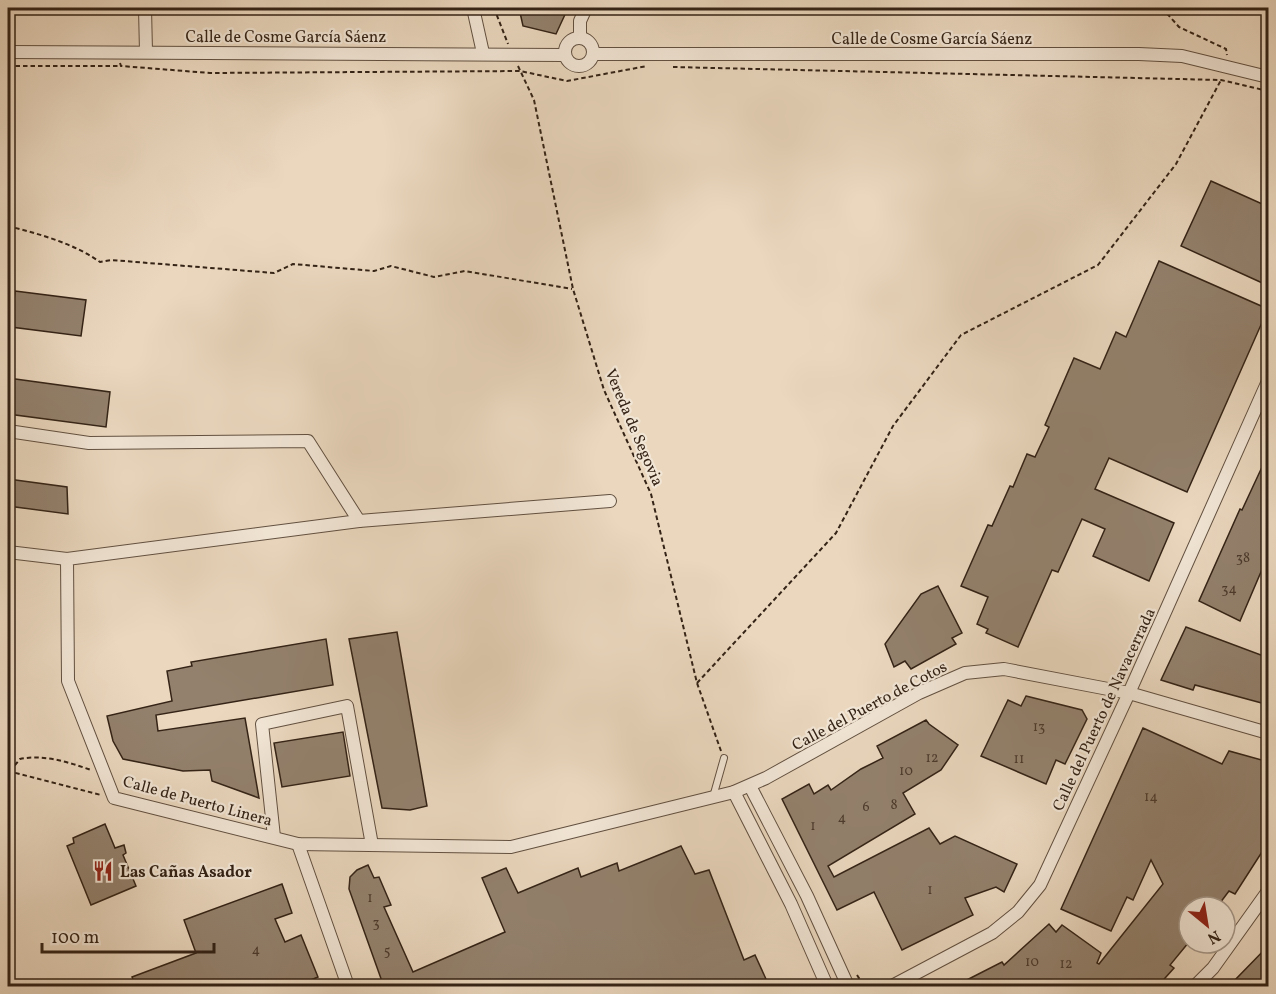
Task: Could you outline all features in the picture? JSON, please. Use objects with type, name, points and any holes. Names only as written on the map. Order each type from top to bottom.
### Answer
[{"type":"street","points":[[145,8],[146,52]]},
{"type":"street","points":[[473,8],[483,53]]},
{"type":"street","points":[[580,38],[580,21],[586,8]]},
{"type":"street","points":[[580,38],[590,43],[593,54],[587,64],[580,67],[572,65],[566,59],[565,54],[568,43],[580,38]]},
{"type":"street","name":"Calle de Cosme García Sáenz","points":[[8,52],[565,54]]},
{"type":"street","name":"Calle de Cosme García Sáenz","points":[[593,54],[1139,54],[1182,56],[1269,77]]},
{"type":"street","name":"Calle del Puerto de Navacerrada","points":[[892,987],[992,933],[1018,912],[1040,885],[1269,381]]},
{"type":"street","points":[[8,431],[89,443],[308,441],[358,520]]},
{"type":"street","points":[[8,552],[67,559],[358,520],[610,501]]},
{"type":"street","name":"Calle de Puerto Linera","points":[[67,559],[68,681],[114,798],[298,844],[511,847],[734,792]]},
{"type":"street","name":"Calle del Puerto de Cotos","points":[[734,792],[750,786],[919,693],[965,673],[1005,669],[1129,693],[1269,733]]},
{"type":"street","points":[[274,837],[262,724],[347,706],[372,845]]},
{"type":"street","points":[[750,786],[807,896],[848,987]]},
{"type":"street","points":[[734,792],[791,904],[827,987]]},
{"type":"street","points":[[298,844],[348,987]]},
{"type":"street","points":[[1195,987],[1213,968],[1269,891]]},
{"type":"lane","points":[[713,798],[724,758]]},
{"type":"path","name":"Vereda de Segovia","points":[[494,8],[534,100],[573,290],[604,390],[651,494],[697,683],[724,758]]},
{"type":"path","points":[[697,683],[836,533],[892,426],[961,334],[1098,265],[1176,164],[1227,67],[1226,49],[1179,27],[1162,8]]},
{"type":"path","points":[[117,52],[121,66]]},
{"type":"path","points":[[8,66],[121,66],[210,73],[520,71],[567,81],[647,66]]},
{"type":"path","points":[[670,67],[1221,80],[1269,91]]},
{"type":"path","points":[[8,226],[41,234],[88,254],[100,262],[111,260],[274,273],[293,264],[374,271],[391,266],[434,277],[465,271],[573,290]]},
{"type":"path","points":[[105,774],[70,763],[34,756],[20,759],[9,771],[114,798]]},
{"type":"building","points":[[519,8],[568,8],[556,34],[523,26]]},
{"type":"building","points":[[1211,181],[1269,207],[1269,286],[1181,246]]},
{"type":"building","points":[[1159,261],[1268,309],[1187,492],[1109,458],[1095,489],[1174,523],[1149,581],[1093,556],[1105,529],[1082,519],[1058,572],[1052,570],[1018,647],[986,633],[988,629],[977,624],[988,597],[961,586],[988,525],[992,526],[1010,486],[1013,487],[1027,454],[1035,457],[1049,427],[1045,425],[1074,358],[1100,369],[1116,332],[1126,337]]},
{"type":"building","points":[[15,291],[86,300],[81,336],[11,327]]},
{"type":"building","points":[[8,378],[110,392],[106,427],[8,414]]},
{"type":"building","points":[[1269,452],[1269,553],[1240,621],[1199,601],[1240,509],[1242,510]]},
{"type":"building","points":[[8,479],[67,487],[68,514],[8,506]]},
{"type":"building","points":[[938,586],[962,633],[952,638],[956,644],[911,669],[905,661],[894,667],[885,644],[921,594]]},
{"type":"building","points":[[1186,627],[1269,658],[1269,705],[1195,685],[1193,690],[1161,680]]},
{"type":"building","points":[[397,632],[427,806],[410,810],[382,808],[349,639]]},
{"type":"building","points":[[326,639],[333,685],[156,715],[158,731],[245,718],[259,798],[212,781],[210,770],[183,771],[123,759],[113,741],[107,716],[172,701],[167,671],[192,666],[191,662]]},
{"type":"building","points":[[1026,696],[1082,710],[1087,719],[1065,764],[1056,760],[1046,784],[981,756],[1008,700],[1021,706]]},
{"type":"building","points":[[926,720],[958,745],[941,770],[903,793],[915,814],[828,866],[834,877],[929,828],[940,844],[955,836],[1017,864],[1004,892],[996,887],[965,898],[973,915],[902,950],[874,892],[837,910],[782,799],[809,784],[814,794],[828,785],[831,790],[861,769],[883,758],[877,746]]},
{"type":"building","points":[[1143,728],[1222,764],[1229,751],[1269,762],[1269,841],[1235,894],[1229,891],[1226,895],[1177,895],[1178,955],[1170,965],[1174,968],[1157,987],[953,987],[1002,962],[1004,965],[1049,924],[1056,932],[1062,925],[1101,953],[1097,963],[1099,964],[1163,884],[1151,860],[1133,900],[1127,897],[1111,931],[1061,909]]},
{"type":"building","points":[[343,732],[350,776],[282,787],[274,743]]},
{"type":"building","name":"Las Cañas Asador","points":[[105,824],[115,848],[124,845],[126,853],[123,855],[136,886],[91,905],[67,846],[74,843],[73,838]]},
{"type":"building","points":[[681,846],[695,874],[709,870],[744,960],[755,955],[766,979],[757,983],[758,987],[384,987],[349,889],[350,877],[357,870],[368,865],[374,878],[379,877],[391,905],[384,907],[413,972],[505,932],[482,878],[506,868],[518,893],[578,868],[581,877],[617,863],[619,871]]},
{"type":"building","points":[[282,884],[292,913],[275,919],[285,942],[301,935],[318,977],[301,984],[302,987],[136,987],[132,977],[196,953],[184,920]]},
{"type":"building","points":[[1269,945],[1269,987],[1245,987],[1235,980]]},
{"type":"place","name":"Las Cañas Asador","points":[[103,871]]}]
